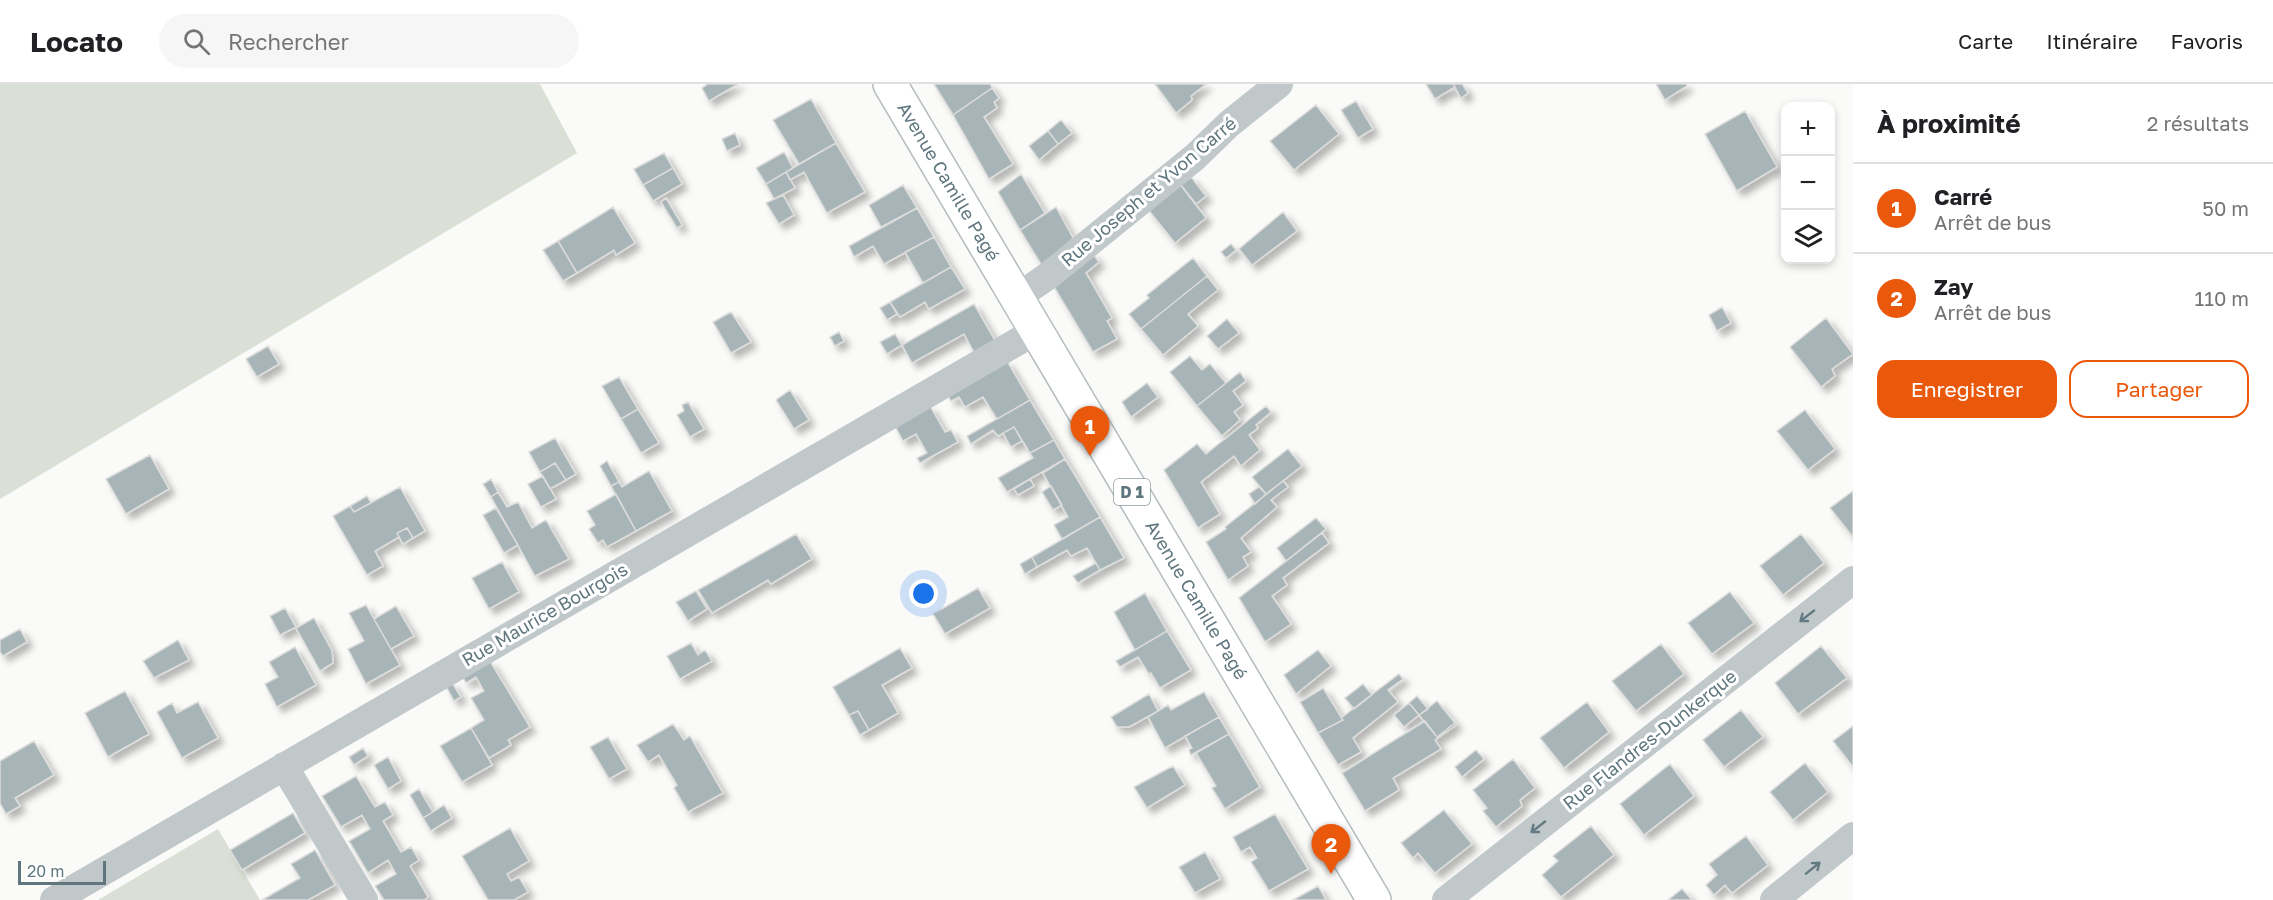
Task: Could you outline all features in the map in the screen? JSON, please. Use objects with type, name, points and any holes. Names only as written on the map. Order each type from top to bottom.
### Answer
[{"type":"main road","name":"Avenue Camille Pagé","points":[[890,84],[1374,900]]},
{"type":"street","name":"Rue Joseph et Yvon Carré","points":[[1016,298],[1048,276],[1195,157],[1229,124],[1279,84]]},
{"type":"street","name":"Rue Maurice Bourgois","points":[[54,900],[1036,331]]},
{"type":"street","name":"Rue Flandres-Dunkerque","points":[[1446,900],[1853,580]]},
{"type":"street","points":[[284,766],[364,900]]},
{"type":"street","points":[[1774,900],[1853,836]]},
{"type":"shaded area","points":[[0,84],[540,84],[577,153],[0,499]]},
{"type":"shaded area","points":[[218,829],[260,900],[98,900]]},
{"type":"building","points":[[708,84],[738,84],[709,101],[702,88]]},
{"type":"building","points":[[934,84],[990,84],[992,88],[953,115]]},
{"type":"building","points":[[1155,84],[1206,84],[1176,113]]},
{"type":"building","points":[[1426,84],[1453,84],[1455,87],[1435,99]]},
{"type":"building","points":[[1453,84],[1462,84],[1468,93],[1461,98]]},
{"type":"building","points":[[1656,84],[1686,84],[1687,86],[1665,100]]},
{"type":"building","points":[[992,88],[999,98],[994,102],[997,108],[984,117],[1013,164],[989,179],[953,115]]},
{"type":"building","points":[[811,99],[836,143],[799,164],[773,120]]},
{"type":"building","points":[[1356,101],[1373,129],[1358,138],[1341,110]]},
{"type":"building","points":[[1316,105],[1339,134],[1294,170],[1270,141]]},
{"type":"building","points":[[1745,111],[1777,167],[1737,191],[1705,134]]},
{"type":"building","points":[[1061,120],[1072,133],[1058,144],[1048,131]]},
{"type":"building","points":[[1048,131],[1058,144],[1039,160],[1029,146]]},
{"type":"building","points":[[735,133],[740,145],[727,151],[722,139]]},
{"type":"building","points":[[836,143],[865,192],[827,213],[804,172],[790,180],[786,172]]},
{"type":"building","points":[[784,152],[793,168],[766,184],[756,168]]},
{"type":"building","points":[[664,153],[673,168],[643,185],[634,169]]},
{"type":"building","points":[[673,168],[682,184],[653,201],[643,185]]},
{"type":"building","points":[[786,172],[795,188],[774,199],[766,184]]},
{"type":"building","points":[[1021,174],[1045,213],[1020,230],[998,192]]},
{"type":"building","points":[[1191,177],[1206,196],[1196,204],[1181,185]]},
{"type":"building","points":[[1179,183],[1206,218],[1175,243],[1147,208]]},
{"type":"building","points":[[903,185],[917,208],[881,227],[869,205]]},
{"type":"building","points":[[783,195],[794,215],[779,224],[766,203]]},
{"type":"building","points":[[666,198],[682,225],[677,228],[661,202]]},
{"type":"building","points":[[613,207],[635,243],[616,255],[614,250],[577,273],[558,241]]},
{"type":"building","points":[[1056,207],[1073,238],[1044,269],[1020,230]]},
{"type":"building","points":[[917,208],[934,237],[884,264],[873,246],[854,257],[849,246]]},
{"type":"building","points":[[1283,212],[1297,231],[1252,265],[1239,249]]},
{"type":"building","points":[[934,237],[951,267],[923,283],[905,252]]},
{"type":"building","points":[[558,241],[577,273],[563,281],[543,250]]},
{"type":"building","points":[[1231,244],[1236,250],[1226,258],[1221,252]]},
{"type":"building","points":[[1092,253],[1099,262],[1086,273],[1112,318],[1107,321],[1117,339],[1093,352],[1053,285]]},
{"type":"building","points":[[1193,258],[1207,276],[1141,329],[1129,314],[1149,298],[1147,295]]},
{"type":"building","points":[[951,267],[965,289],[929,309],[925,302],[900,317],[890,302]]},
{"type":"building","points":[[1207,276],[1218,290],[1188,314],[1198,326],[1163,355],[1141,329]]},
{"type":"building","points":[[890,302],[897,314],[887,320],[880,308]]},
{"type":"building","points":[[974,304],[996,342],[975,354],[964,334],[912,363],[902,345]]},
{"type":"building","points":[[1722,307],[1731,323],[1717,331],[1709,315]]},
{"type":"building","points":[[731,312],[751,342],[731,353],[713,322]]},
{"type":"building","points":[[1826,318],[1853,354],[1832,369],[1835,376],[1821,387],[1790,347]]},
{"type":"building","points":[[1227,319],[1239,333],[1218,349],[1207,336]]},
{"type":"building","points":[[839,332],[844,341],[835,346],[830,337]]},
{"type":"building","points":[[895,334],[902,345],[887,354],[880,342]]},
{"type":"building","points":[[268,346],[279,364],[257,377],[246,359]]},
{"type":"building","points":[[1190,356],[1202,370],[1210,364],[1226,383],[1197,406],[1170,372]]},
{"type":"building","points":[[1007,361],[1030,400],[997,419],[983,397],[965,407],[959,397],[951,401],[948,396]]},
{"type":"building","points":[[1240,372],[1246,381],[1233,391],[1243,405],[1234,412],[1240,420],[1222,436],[1197,406]]},
{"type":"building","points":[[619,377],[638,409],[621,419],[602,386]]},
{"type":"building","points":[[1147,383],[1158,397],[1131,417],[1122,402]]},
{"type":"building","points":[[790,390],[809,420],[794,429],[776,400]]},
{"type":"building","points":[[1030,400],[1054,440],[1030,453],[1014,427],[998,436],[993,430],[971,444],[967,436]]},
{"type":"building","points":[[688,402],[704,429],[690,437],[677,415],[684,411],[682,405]]},
{"type":"building","points":[[930,406],[945,432],[951,430],[958,442],[920,463],[917,458],[927,453],[916,434],[903,441],[895,426]]},
{"type":"building","points":[[1266,406],[1271,412],[1256,425],[1258,428],[1249,435],[1260,450],[1241,466],[1234,456],[1201,482],[1220,514],[1198,528],[1164,470],[1197,444],[1206,454]]},
{"type":"building","points":[[638,409],[659,443],[641,453],[621,419]]},
{"type":"building","points":[[1805,410],[1835,449],[1808,470],[1777,431]]},
{"type":"building","points":[[1014,427],[1022,441],[1011,447],[1003,433]]},
{"type":"building","points":[[555,438],[576,474],[566,480],[555,463],[540,472],[529,452]]},
{"type":"building","points":[[1054,440],[1065,459],[1007,492],[998,478],[1033,458],[1030,453]]},
{"type":"building","points":[[1288,449],[1302,466],[1266,494],[1252,477]]},
{"type":"building","points":[[150,455],[169,489],[126,514],[106,479]]},
{"type":"building","points":[[1065,459],[1100,517],[1062,539],[1054,525],[1068,517],[1043,473]]},
{"type":"building","points":[[607,461],[619,482],[611,486],[600,466]]},
{"type":"building","points":[[555,463],[566,480],[550,489],[540,472]]},
{"type":"building","points":[[649,471],[672,511],[636,531],[611,486],[619,482],[622,487]]},
{"type":"building","points":[[543,476],[556,499],[541,507],[528,484]]},
{"type":"building","points":[[491,479],[498,492],[491,497],[483,484]]},
{"type":"building","points":[[1030,479],[1034,486],[1018,495],[1014,489]]},
{"type":"building","points":[[1283,481],[1288,487],[1271,500],[1277,507],[1241,538],[1251,552],[1243,557],[1248,566],[1228,580],[1206,542],[1226,529],[1225,527]]},
{"type":"building","points":[[1051,486],[1062,505],[1053,510],[1042,492]]},
{"type":"building","points":[[400,487],[425,531],[413,538],[407,528],[397,533],[399,537],[375,551],[383,566],[367,575],[333,516],[350,506],[354,512]]},
{"type":"building","points":[[1259,487],[1266,494],[1255,504],[1249,494]]},
{"type":"building","points":[[1853,491],[1853,537],[1830,508]]},
{"type":"building","points":[[498,492],[507,507],[518,502],[532,528],[546,520],[569,559],[535,576],[491,497]]},
{"type":"building","points":[[616,494],[636,531],[607,547],[603,540],[598,543],[589,529],[595,525],[587,511]]},
{"type":"building","points":[[367,496],[371,503],[354,512],[350,506]]},
{"type":"building","points":[[496,508],[518,545],[504,553],[483,515]]},
{"type":"building","points":[[1100,517],[1124,558],[1100,570],[1087,548],[1071,556],[1067,550],[1037,567],[1032,557]]},
{"type":"building","points":[[1316,518],[1326,529],[1286,561],[1277,548]]},
{"type":"building","points":[[407,528],[413,538],[403,544],[397,533]]},
{"type":"building","points":[[1322,533],[1329,543],[1283,578],[1287,585],[1272,596],[1291,624],[1265,642],[1239,598]]},
{"type":"building","points":[[796,534],[812,559],[771,584],[768,580],[712,613],[698,590]]},
{"type":"building","points":[[1801,534],[1824,563],[1783,595],[1760,566]]},
{"type":"building","points":[[1032,557],[1037,567],[1025,574],[1020,564]]},
{"type":"building","points":[[502,562],[519,592],[489,609],[472,578]]},
{"type":"building","points":[[1096,563],[1100,570],[1078,583],[1073,576]]},
{"type":"building","points":[[978,588],[990,608],[945,634],[933,614]]},
{"type":"building","points":[[696,591],[707,609],[688,621],[676,602]]},
{"type":"building","points":[[1730,592],[1754,623],[1712,654],[1688,623]]},
{"type":"building","points":[[1145,593],[1167,631],[1135,650],[1114,612]]},
{"type":"building","points":[[366,605],[400,665],[366,684],[348,649],[364,641],[349,613]]},
{"type":"building","points":[[396,606],[414,636],[391,649],[374,619]]},
{"type":"building","points":[[285,608],[296,627],[280,635],[270,616]]},
{"type":"building","points":[[314,618],[332,651],[333,663],[320,671],[296,628]]},
{"type":"building","points":[[20,629],[27,642],[3,656],[0,652],[0,640]]},
{"type":"building","points":[[1167,631],[1191,670],[1160,688],[1138,657],[1120,667],[1116,661]]},
{"type":"building","points":[[178,640],[189,660],[154,678],[143,661]]},
{"type":"building","points":[[691,643],[698,655],[705,650],[712,661],[680,679],[667,656]]},
{"type":"building","points":[[1661,644],[1684,674],[1636,711],[1612,681]]},
{"type":"building","points":[[1821,646],[1847,678],[1798,714],[1775,683]]},
{"type":"building","points":[[295,647],[316,685],[277,707],[265,684],[278,677],[269,662]]},
{"type":"building","points":[[900,648],[912,668],[882,685],[898,713],[869,730],[858,711],[849,715],[833,687]]},
{"type":"building","points":[[1318,650],[1331,666],[1296,694],[1284,675]]},
{"type":"building","points":[[490,661],[530,727],[508,740],[511,745],[489,758],[471,728],[484,720],[471,698],[484,691],[476,677],[466,683],[463,677]]},
{"type":"building","points":[[1399,674],[1403,679],[1388,690],[1398,702],[1353,738],[1361,752],[1338,765],[1318,733],[1343,720],[1341,718]]},
{"type":"building","points":[[452,683],[461,697],[454,701],[446,686]]},
{"type":"building","points":[[1363,684],[1372,695],[1354,709],[1345,698]]},
{"type":"building","points":[[1323,688],[1343,720],[1318,733],[1300,702]]},
{"type":"building","points":[[125,691],[149,734],[108,757],[85,713]]},
{"type":"building","points":[[1204,692],[1219,717],[1165,748],[1148,717],[1168,705],[1171,710]]},
{"type":"building","points":[[1149,694],[1158,711],[1129,727],[1117,727],[1111,717]]},
{"type":"building","points":[[1417,696],[1428,709],[1419,715],[1409,703]]},
{"type":"building","points":[[1437,701],[1455,723],[1437,737],[1419,715]]},
{"type":"building","points":[[198,702],[218,738],[182,758],[157,712],[172,703],[177,713]]},
{"type":"building","points":[[1587,702],[1609,732],[1564,768],[1540,738]]},
{"type":"building","points":[[1409,703],[1419,715],[1404,727],[1394,715]]},
{"type":"building","points":[[1741,710],[1763,737],[1724,767],[1703,740]]},
{"type":"building","points":[[858,711],[869,730],[860,735],[849,715]]},
{"type":"building","points":[[1219,717],[1229,734],[1191,755],[1189,750],[1192,748],[1185,736]]},
{"type":"building","points":[[1425,721],[1437,737],[1455,723],[1456,725],[1435,740],[1441,749],[1393,778],[1399,790],[1365,811],[1342,773]]},
{"type":"building","points":[[673,724],[684,740],[690,736],[723,793],[688,812],[674,788],[677,785],[659,755],[648,762],[637,745]]},
{"type":"building","points":[[1853,726],[1853,767],[1833,741]]},
{"type":"building","points":[[471,728],[492,765],[462,782],[440,746]]},
{"type":"building","points":[[1229,734],[1260,787],[1225,809],[1212,788],[1216,786],[1196,753]]},
{"type":"building","points":[[608,737],[627,769],[609,779],[590,747]]},
{"type":"building","points":[[34,741],[54,775],[15,798],[20,806],[6,814],[0,803],[0,761]]},
{"type":"building","points":[[363,748],[368,756],[354,765],[349,757]]},
{"type":"building","points":[[1476,750],[1484,759],[1462,777],[1455,767]]},
{"type":"building","points":[[388,757],[401,781],[388,789],[374,765]]},
{"type":"building","points":[[1513,759],[1535,788],[1520,800],[1522,806],[1496,827],[1483,811],[1487,808],[1473,790]]},
{"type":"building","points":[[1805,763],[1828,792],[1793,820],[1770,792]]},
{"type":"building","points":[[1670,764],[1694,796],[1644,835],[1620,804]]},
{"type":"building","points":[[1173,766],[1185,785],[1147,808],[1134,787]]},
{"type":"building","points":[[356,776],[375,807],[385,802],[393,815],[383,821],[401,852],[411,847],[419,860],[410,866],[428,897],[424,900],[384,900],[375,886],[396,874],[388,860],[368,873],[349,841],[370,829],[362,815],[341,827],[322,796]]},
{"type":"building","points":[[419,789],[433,812],[423,818],[410,795]]},
{"type":"building","points":[[444,805],[452,818],[431,831],[423,818]]},
{"type":"building","points":[[1444,810],[1472,844],[1435,873],[1418,853],[1413,858],[1401,843]]},
{"type":"building","points":[[293,813],[305,833],[242,870],[230,850]]},
{"type":"building","points":[[1275,814],[1308,869],[1269,891],[1251,862],[1257,858],[1250,847],[1241,852],[1233,837]]},
{"type":"building","points":[[1591,826],[1614,855],[1561,897],[1542,875],[1558,861],[1553,856]]},
{"type":"building","points":[[510,828],[529,861],[507,874],[511,881],[519,877],[528,892],[514,900],[488,900],[462,856]]},
{"type":"building","points":[[1746,836],[1768,865],[1732,893],[1725,885],[1714,895],[1706,885],[1717,875],[1709,864]]},
{"type":"building","points":[[315,850],[335,885],[308,900],[262,900],[300,878],[291,864]]},
{"type":"building","points":[[1205,852],[1220,879],[1195,893],[1179,867]]},
{"type":"building","points":[[1318,886],[1326,900],[1293,900]]},
{"type":"building","points":[[1682,889],[1692,900],[1668,900]]},
{"type":"place","name":"Carré","points":[[1090,456]]},
{"type":"place","name":"Zay","points":[[1331,874]]}]
